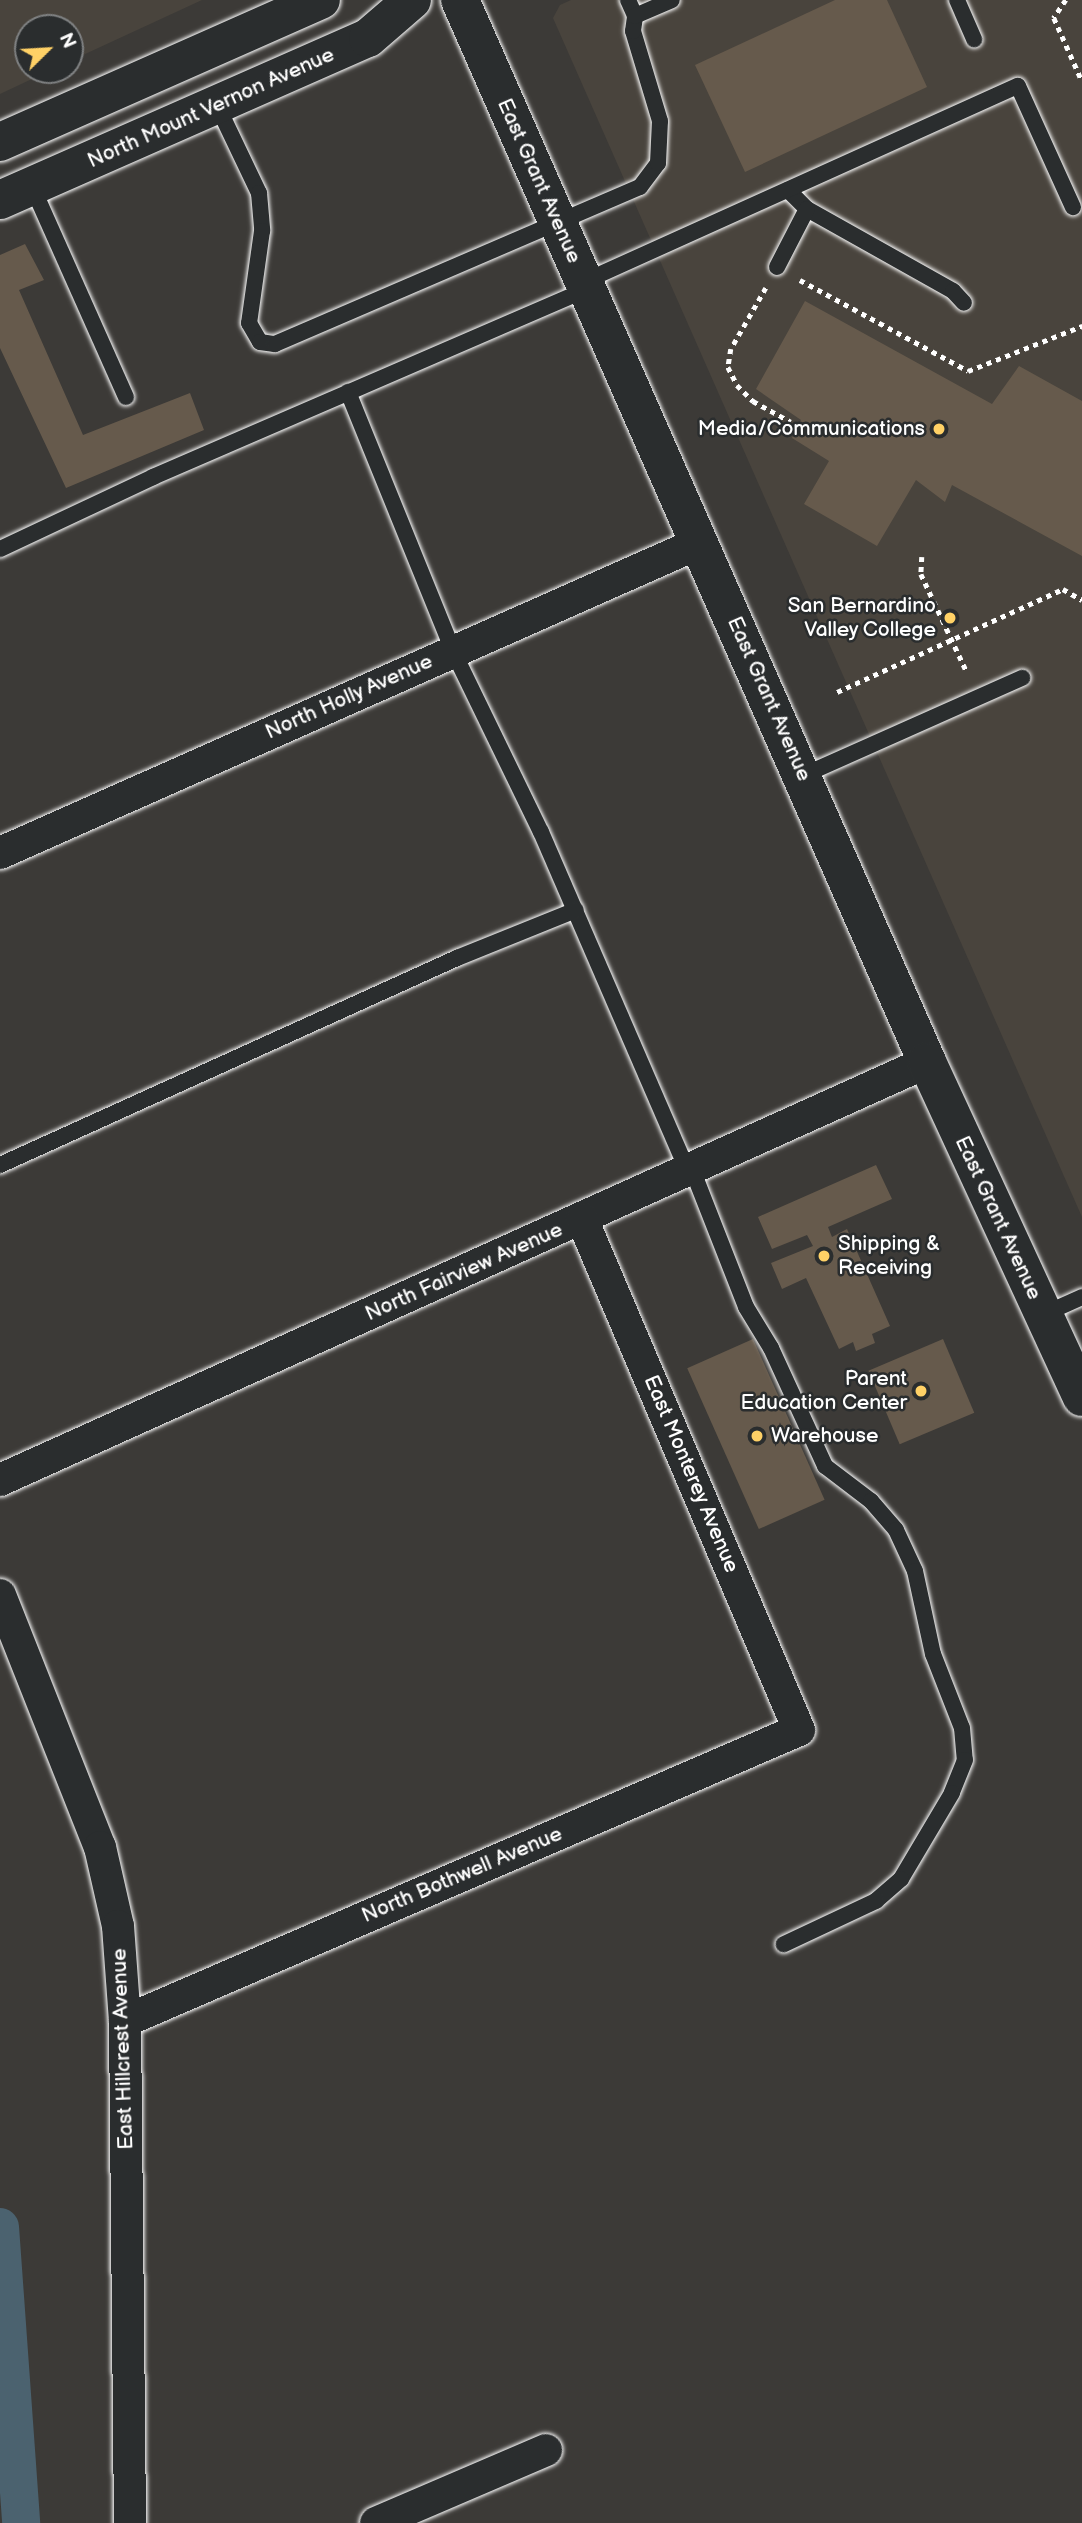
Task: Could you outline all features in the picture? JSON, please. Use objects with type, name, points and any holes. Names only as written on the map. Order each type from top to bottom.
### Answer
[{"type":"street","points":[[0,142],[321,0]]},
{"type":"street","name":"North Mount Vernon Avenue","points":[[16,193],[368,38],[412,0]]},
{"type":"street","name":"East Grant Avenue","points":[[460,0],[804,775],[927,1062],[1082,1397]]},
{"type":"street","name":"North Holly Avenue","points":[[0,853],[699,543]]},
{"type":"street","name":"North Fairview Avenue","points":[[0,1480],[927,1062]]},
{"type":"street","name":"East Monterey Avenue","points":[[582,1219],[799,1730]]},
{"type":"street","name":"East Hillcrest Avenue","points":[[0,1595],[100,1847],[118,1926],[125,2021],[130,2523]]},
{"type":"street","name":"North Bothwell Avenue","points":[[125,2021],[799,1730]]},
{"type":"street","points":[[376,2523],[546,2450]]},
{"type":"lane","points":[[217,105],[259,193],[262,231],[248,312],[253,336],[260,342],[275,344],[640,187],[658,163],[660,121],[633,31],[635,16],[628,0]]},
{"type":"lane","points":[[635,16],[672,0]]},
{"type":"lane","points":[[957,0],[974,39]]},
{"type":"lane","points":[[0,549],[585,286],[1018,86],[1073,207]]},
{"type":"lane","points":[[789,190],[807,209],[924,273],[964,303]]},
{"type":"lane","points":[[16,193],[125,397]]},
{"type":"lane","points":[[777,267],[807,209]]},
{"type":"lane","points":[[348,392],[453,650],[576,910],[690,1170],[746,1307],[825,1466],[871,1500],[896,1530],[915,1571],[933,1654],[962,1728],[965,1760],[952,1793],[901,1878],[876,1901],[784,1944]]},
{"type":"lane","points":[[804,775],[1021,678]]},
{"type":"lane","points":[[0,1165],[457,958],[576,910]]},
{"type":"lane","points":[[1042,1315],[1082,1297]]},
{"type":"path","points":[[1066,0],[1054,18],[1082,81]]},
{"type":"path","points":[[791,422],[753,401],[737,385],[728,366],[731,349],[777,267],[968,371],[1082,326]]},
{"type":"path","points":[[922,557],[921,574],[966,670]]},
{"type":"path","points":[[837,692],[1063,589],[1082,600]]},
{"type":"shaded area","points":[[0,0],[202,0],[84,55],[84,14],[14,14],[14,84],[21,84],[0,94]]},
{"type":"shaded area","name":"San Bernardino Valley College","points":[[571,0],[1082,0],[1082,1217],[553,18],[560,5]]},
{"type":"building","points":[[835,0],[887,0],[927,87],[745,172],[695,65]]},
{"type":"building","points":[[25,244],[44,280],[19,290],[83,435],[190,393],[204,430],[66,488],[0,348],[0,255]]},
{"type":"building","name":"Media/Communications","points":[[805,301],[992,404],[1019,366],[1082,401],[1082,556],[952,485],[945,502],[916,480],[877,546],[804,504],[829,461],[792,438],[801,420],[756,389]]},
{"type":"building","name":"Shipping & Receiving","points":[[876,1165],[892,1199],[828,1227],[832,1237],[847,1229],[890,1326],[872,1334],[875,1343],[856,1351],[853,1342],[839,1349],[806,1278],[782,1289],[771,1263],[813,1246],[807,1235],[772,1249],[758,1217]]},
{"type":"building","name":"Warehouse","points":[[753,1339],[825,1500],[759,1529],[687,1368]]},
{"type":"building","name":"Parent Education Center","points":[[943,1339],[974,1413],[900,1444],[868,1371]]},
{"type":"waterway","points":[[0,2227],[21,2523]]},
{"type":"place","name":"Media/Communications","points":[[939,429]]},
{"type":"place","name":"San Bernardino Valley College","points":[[950,618]]},
{"type":"place","name":"Shipping & Receiving","points":[[824,1256]]},
{"type":"place","name":"Parent Education Center","points":[[921,1391]]},
{"type":"place","name":"Warehouse","points":[[757,1436]]}]
